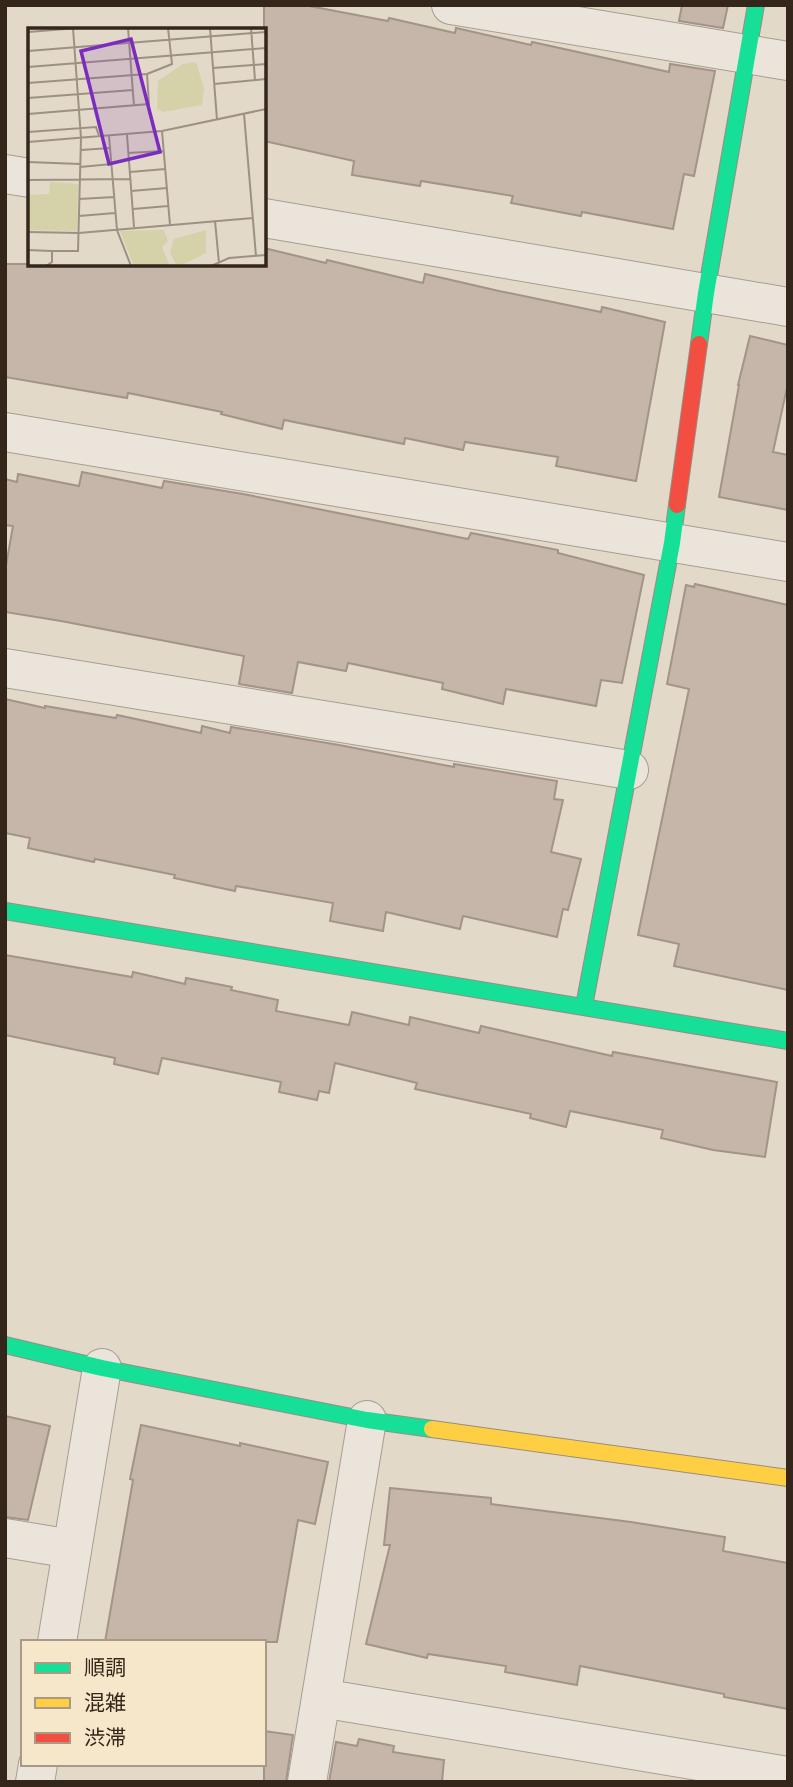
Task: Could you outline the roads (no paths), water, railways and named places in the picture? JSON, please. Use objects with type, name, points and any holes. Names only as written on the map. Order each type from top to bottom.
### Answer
[{"type":"street","points":[[451,5],[788,61]]},
{"type":"street","points":[[584,1006],[672,543],[706,293],[756,5]]},
{"type":"street","points":[[5,174],[28,178]]},
{"type":"street","points":[[266,218],[788,307]]},
{"type":"street","points":[[5,432],[788,562]]},
{"type":"street","points":[[5,668],[629,770]]},
{"type":"street","points":[[5,911],[788,1041]]},
{"type":"street","points":[[5,1345],[102,1368],[367,1420],[788,1478]]},
{"type":"street","points":[[57,1640],[102,1368]]},
{"type":"street","points":[[307,1782],[367,1420]]},
{"type":"street","points":[[5,1538],[72,1549]]},
{"type":"street","points":[[321,1698],[788,1776]]}]
